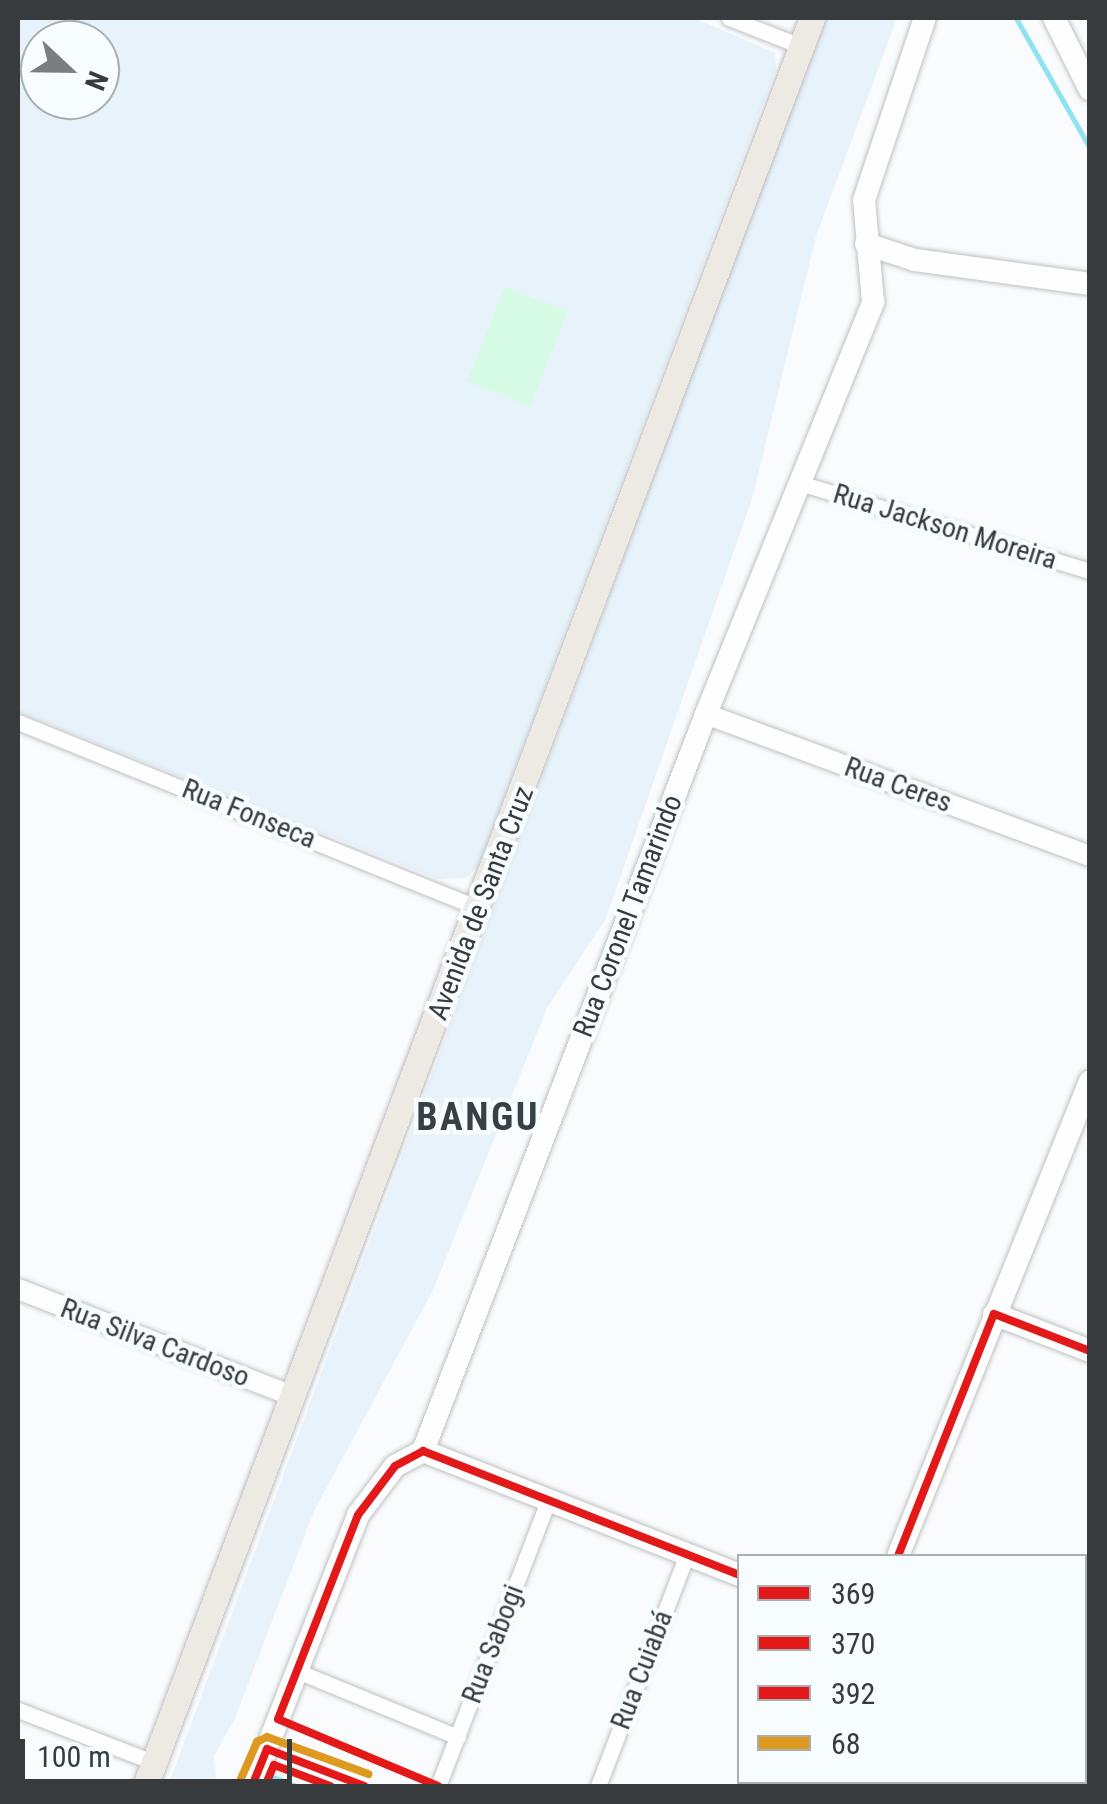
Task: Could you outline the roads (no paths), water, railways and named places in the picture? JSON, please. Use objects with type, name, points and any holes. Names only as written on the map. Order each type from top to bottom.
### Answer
[{"type":"main road","name":"Avenida de Santa Cruz","points":[[150,1774],[812,18]]},
{"type":"main road","name":"Rua Coronel Tamarindo","points":[[424,1451],[706,714],[873,302],[875,274],[866,244],[864,200],[875,154],[925,18]]},
{"type":"main road","points":[[1054,18],[1090,90]]},
{"type":"main road","points":[[866,244],[914,260],[1090,284]]},
{"type":"main road","points":[[899,1554],[994,1314],[1084,1113],[1090,1082]]},
{"type":"main road","points":[[994,1314],[1090,1351]]},
{"type":"main road","points":[[252,1786],[358,1515],[395,1466],[424,1451],[737,1574]]},
{"type":"street","points":[[729,18],[801,46]]},
{"type":"street","name":"Rua Jackson Moreira","points":[[800,483],[1090,571]]},
{"type":"street","name":"Rua Ceres","points":[[706,714],[1090,856]]},
{"type":"street","name":"Rua Fonseca","points":[[18,722],[479,908]]},
{"type":"street","name":"Rua Silva Cardoso","points":[[18,1290],[294,1396]]},
{"type":"street","name":"Rua Sabogi","points":[[438,1786],[548,1501]]},
{"type":"street","name":"Rua Cuiabá","points":[[598,1786],[686,1554]]},
{"type":"street","points":[[297,1671],[458,1736]]},
{"type":"street","points":[[18,1710],[150,1774]]},
{"type":"waterway","points":[[1016,18],[1090,148]]},
{"type":"waterway","points":[[273,1777],[296,1786]]},
{"type":"district","name":"BANGU","points":[[478,1118]]}]
